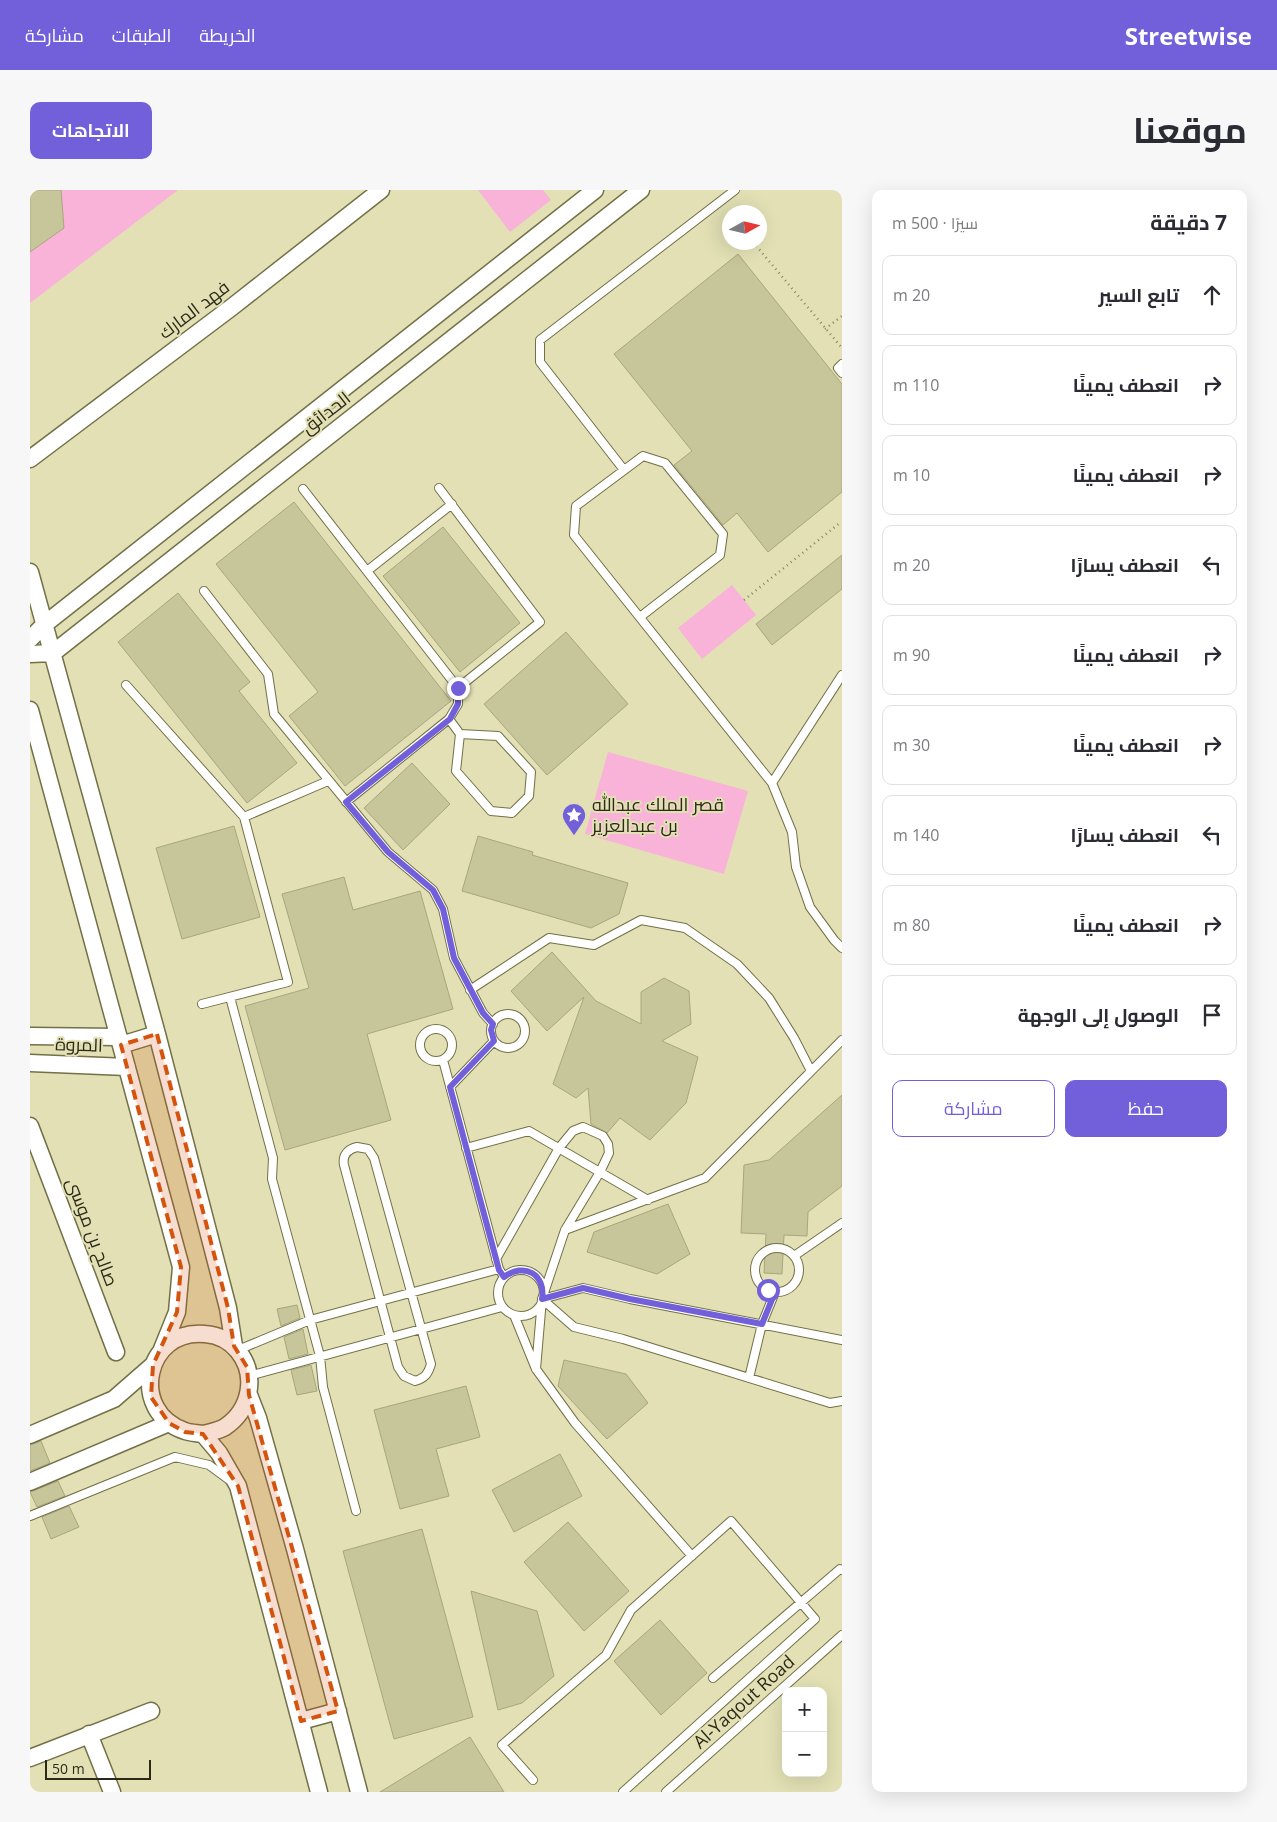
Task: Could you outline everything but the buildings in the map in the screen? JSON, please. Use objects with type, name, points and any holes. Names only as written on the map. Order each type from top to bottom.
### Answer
[{"type":"street","name":"فهد المارك","points":[[30,459],[232,307],[381,190]]},
{"type":"street","name":"الحدائق","points":[[30,639],[45,624],[595,190]]},
{"type":"street","name":"الحدائق","points":[[53,652],[641,190]]},
{"type":"street","points":[[475,285],[492,307]]},
{"type":"street","points":[[30,572],[157,1034],[228,1308],[236,1348]]},
{"type":"street","points":[[30,654],[53,652]]},
{"type":"street","points":[[30,710],[181,1267],[177,1312],[162,1350],[153,1365],[149,1381],[151,1397],[158,1412],[169,1423],[185,1432],[203,1434],[224,1428],[240,1414],[248,1395],[249,1376],[243,1358],[236,1348],[223,1338],[211,1334],[197,1333],[184,1335],[172,1341],[162,1350]]},
{"type":"street","name":"المروة","points":[[30,1036],[120,1041],[157,1034]]},
{"type":"street","name":"المروة","points":[[30,1063],[127,1067]]},
{"type":"street","name":"صالح بن موسى","points":[[30,1126],[116,1352]]},
{"type":"street","points":[[30,1435],[114,1399],[153,1365]]},
{"type":"street","points":[[248,1395],[258,1418],[296,1549],[359,1792]]},
{"type":"street","points":[[36,1479],[169,1423]]},
{"type":"street","points":[[203,1434],[219,1453],[238,1486],[319,1792]]},
{"type":"street","points":[[30,1758],[151,1711]]},
{"type":"street","points":[[301,1721],[338,1711]]},
{"type":"street","points":[[89,1734],[112,1792]]},
{"type":"lane","points":[[624,470],[540,362],[540,340],[735,190]]},
{"type":"lane","points":[[842,364],[838,368],[842,373]]},
{"type":"lane","points":[[640,617],[720,555],[723,534],[665,462],[643,456],[576,506],[574,535],[772,783],[792,832],[796,867],[810,906],[834,940],[842,948]]},
{"type":"lane","points":[[439,488],[540,622],[458,688]]},
{"type":"lane","points":[[303,489],[458,688],[458,704],[450,719],[346,802]]},
{"type":"lane","points":[[367,571],[452,504]]},
{"type":"lane","points":[[204,591],[268,674],[274,714],[388,852],[433,890],[443,909],[454,958],[483,1013],[493,1024]]},
{"type":"lane","points":[[772,783],[842,675]]},
{"type":"lane","points":[[126,685],[244,817],[288,982],[202,1004]]},
{"type":"lane","points":[[450,719],[460,734],[456,771],[491,811],[512,813],[529,796],[531,772],[498,736],[460,734]]},
{"type":"lane","points":[[244,817],[328,781]]},
{"type":"lane","points":[[470,990],[548,938],[594,945],[642,920],[685,928],[737,964],[769,998],[794,1038],[811,1071]]},
{"type":"lane","points":[[230,997],[272,1158],[272,1179],[320,1356],[323,1387],[356,1511]]},
{"type":"lane","points":[[512,1015],[522,1021],[525,1031],[522,1041],[513,1047],[502,1047],[494,1041],[491,1030],[493,1024],[500,1016],[512,1015]]},
{"type":"lane","points":[[438,1030],[447,1034],[450,1038],[452,1048],[447,1057],[442,1060],[432,1061],[423,1055],[421,1040],[428,1032],[438,1030]]},
{"type":"lane","points":[[565,1230],[705,1178],[842,1040]]},
{"type":"lane","points":[[450,1087],[494,1041]]},
{"type":"lane","points":[[442,1060],[499,1270],[504,1277]]},
{"type":"lane","points":[[496,1259],[559,1148],[568,1136],[577,1128],[582,1127],[603,1136],[608,1144],[609,1153],[600,1172],[565,1230],[540,1306],[528,1314],[514,1315]]},
{"type":"lane","points":[[466,1148],[529,1131],[648,1200]]},
{"type":"lane","points":[[357,1146],[368,1150],[374,1158],[412,1293],[430,1364],[428,1374],[415,1381],[404,1376],[401,1372],[343,1161],[348,1151],[357,1146]]},
{"type":"lane","points":[[794,1256],[842,1223]]},
{"type":"lane","points":[[775,1248],[789,1251],[794,1256],[798,1262],[798,1277],[789,1288],[775,1292],[768,1290],[758,1280],[756,1266],[762,1254],[775,1248]]},
{"type":"lane","points":[[236,1348],[310,1320],[499,1270]]},
{"type":"lane","points":[[536,1369],[542,1285],[533,1273],[526,1270],[518,1270],[510,1272],[504,1277],[498,1292],[499,1300],[502,1307],[514,1315],[536,1369],[575,1423],[692,1556]]},
{"type":"lane","points":[[542,1299],[583,1288],[630,1299],[842,1340]]},
{"type":"lane","points":[[749,1378],[762,1324],[775,1292]]},
{"type":"lane","points":[[542,1299],[574,1327],[624,1339],[830,1403],[842,1401]]},
{"type":"lane","points":[[249,1376],[502,1307]]},
{"type":"lane","points":[[30,1516],[175,1457],[209,1464],[238,1486]]},
{"type":"lane","points":[[533,1780],[502,1745],[606,1655],[632,1610],[731,1521],[815,1619],[623,1792]]},
{"type":"lane","points":[[713,1678],[840,1569],[842,1570]]},
{"type":"lane","name":"Al-Yaqout Road","points":[[666,1792],[842,1635]]},
{"type":"path","points":[[760,250],[842,348]]},
{"type":"path","points":[[826,329],[842,316]]},
{"type":"path","points":[[744,600],[841,522]]},
{"type":"highlighted area","points":[[157,1034],[228,1308],[234,1346],[247,1367],[249,1395],[338,1711],[301,1721],[238,1486],[203,1434],[185,1432],[169,1423],[151,1397],[153,1365],[177,1312],[181,1267],[121,1045]]},
{"type":"shaded area","points":[[30,190],[178,190],[30,303]]},
{"type":"shaded area","points":[[478,190],[543,190],[551,200],[510,232]]},
{"type":"shaded area","points":[[732,585],[756,615],[702,659],[678,628]]},
{"type":"shaded area","points":[[608,752],[748,791],[724,874],[585,834]]},
{"type":"place","name":"قصر الملك عبدالله بن عبدالعزيز","points":[[574,836]]},
{"type":"route","points":[[458,688],[458,704],[450,719],[346,802],[388,852],[433,890],[443,909],[454,958],[483,1013],[493,1024],[491,1030],[494,1041],[450,1087],[499,1270],[504,1277],[510,1272],[518,1270],[526,1270],[533,1273],[542,1285],[542,1299],[583,1288],[630,1299],[762,1324],[775,1292],[768,1290]]}]
